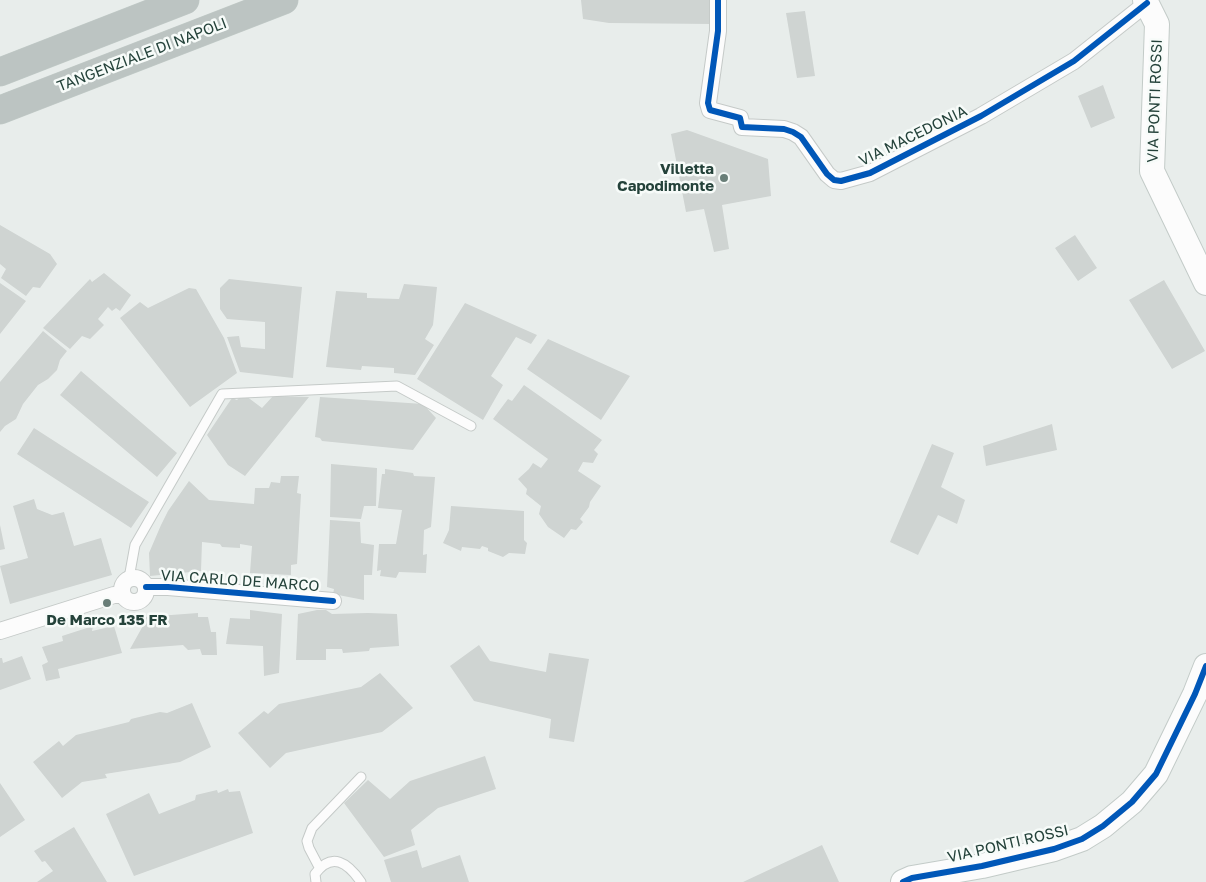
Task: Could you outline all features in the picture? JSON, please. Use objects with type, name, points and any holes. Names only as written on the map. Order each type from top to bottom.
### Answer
[{"type":"highway","points":[[0,72],[185,0]]},
{"type":"highway","name":"TANGENZIALE DI NAPOLI","points":[[0,110],[284,0]]},
{"type":"street","name":"VIA MACEDONIA","points":[[718,0],[718,31],[708,103],[710,110],[740,118],[742,127],[784,129],[793,132],[804,141],[826,174],[834,180],[841,181],[870,173],[981,116],[1074,60],[1146,2]]},
{"type":"street","name":"VIA PONTI ROSSI","points":[[1146,2],[1157,24],[1152,171],[1206,283]]},
{"type":"street","points":[[0,631],[122,589],[134,577],[142,580],[146,587],[145,596],[137,602],[128,601],[122,589]]},
{"type":"street","name":"VIA CARLO DE MARCO","points":[[146,587],[168,587],[333,601]]},
{"type":"street","name":"VIA PONTI ROSSI","points":[[903,882],[912,878],[982,866],[1054,849],[1082,839],[1104,826],[1132,802],[1156,774],[1195,694],[1206,666]]},
{"type":"lane","points":[[122,589],[135,545],[222,394],[397,386],[471,426]]},
{"type":"lane","points":[[320,867],[307,840],[312,828],[360,777]]},
{"type":"lane","points":[[316,882],[315,874],[320,867],[326,862],[334,860],[352,870],[361,882]]},
{"type":"building","points":[[581,0],[714,0],[712,24],[609,23],[583,19]]},
{"type":"building","points":[[805,11],[815,76],[797,78],[786,13]]},
{"type":"building","points":[[1103,85],[1115,118],[1091,128],[1078,96]]},
{"type":"building","name":"Villetta Capodimonte","points":[[687,130],[768,159],[771,196],[722,205],[729,249],[714,252],[704,209],[686,212],[671,134]]},
{"type":"building","points":[[0,225],[50,254],[57,264],[40,288],[33,287],[26,296],[1,278],[6,269],[0,264]]},
{"type":"building","points":[[1075,235],[1097,268],[1078,281],[1055,248]]},
{"type":"building","points":[[104,273],[131,295],[120,311],[116,308],[112,311],[108,307],[98,319],[104,325],[90,339],[82,336],[70,349],[43,328],[90,279],[92,282]]},
{"type":"building","points":[[229,279],[302,287],[293,378],[240,372],[227,337],[239,336],[241,347],[265,349],[265,322],[227,319],[220,309],[220,288]]},
{"type":"building","points":[[1164,280],[1205,351],[1172,369],[1129,300]]},
{"type":"building","points":[[0,283],[26,301],[0,334]]},
{"type":"building","points":[[404,284],[437,287],[433,325],[425,339],[434,345],[415,375],[394,373],[394,368],[362,366],[361,370],[326,367],[336,291],[367,293],[367,298],[399,299]]},
{"type":"building","points":[[189,288],[196,289],[224,338],[237,373],[190,407],[120,318],[140,302],[148,308]]},
{"type":"building","points":[[465,303],[537,335],[531,344],[516,337],[491,376],[503,385],[483,420],[417,379]]},
{"type":"building","points":[[43,331],[67,351],[60,360],[57,370],[38,385],[23,404],[16,419],[5,426],[0,432],[0,382]]},
{"type":"building","points":[[548,339],[630,376],[601,420],[527,369]]},
{"type":"building","points":[[81,371],[177,453],[157,477],[60,395]]},
{"type":"building","points":[[524,385],[602,440],[594,450],[598,454],[593,463],[583,462],[578,471],[601,486],[580,519],[583,522],[576,530],[571,529],[564,538],[548,527],[539,514],[541,506],[526,494],[527,489],[518,479],[533,463],[541,468],[548,459],[493,419],[508,399],[512,401]]},
{"type":"building","points":[[241,396],[246,396],[262,408],[273,396],[309,397],[245,476],[228,465],[207,435],[232,398],[237,400]]},
{"type":"building","points":[[320,397],[423,404],[436,418],[413,450],[322,441],[320,438],[315,437]]},
{"type":"building","points":[[1052,424],[1057,450],[986,466],[983,446]]},
{"type":"building","points":[[34,428],[149,502],[131,528],[17,454]]},
{"type":"building","points":[[932,444],[954,453],[941,487],[965,500],[957,524],[938,515],[918,555],[890,542]]},
{"type":"building","points":[[331,464],[377,468],[376,506],[364,506],[361,519],[330,517]]},
{"type":"building","points":[[385,469],[413,473],[414,476],[435,477],[431,527],[424,530],[423,555],[427,554],[426,573],[399,572],[396,578],[380,576],[381,570],[377,571],[379,544],[396,544],[402,510],[378,508],[382,474],[385,474]]},
{"type":"building","points":[[281,476],[299,476],[297,493],[301,494],[297,564],[291,565],[291,575],[250,573],[252,546],[240,544],[240,548],[222,547],[220,544],[202,542],[201,571],[150,576],[149,553],[168,511],[189,481],[209,500],[254,504],[255,488],[269,488],[271,482],[280,483]]},
{"type":"building","points":[[34,499],[37,509],[52,515],[64,512],[74,546],[101,538],[112,575],[10,604],[0,566],[28,558],[13,506]]},
{"type":"building","points":[[451,506],[524,511],[524,540],[527,543],[525,554],[509,553],[503,557],[488,551],[488,548],[482,546],[480,549],[462,547],[461,551],[443,543],[449,530]]},
{"type":"building","points":[[330,520],[360,522],[361,543],[374,545],[372,575],[364,575],[364,600],[333,594],[334,589],[327,587]]},
{"type":"building","points":[[0,525],[5,549],[0,550]]},
{"type":"building","points":[[250,610],[282,614],[279,673],[264,676],[263,646],[226,644],[230,618],[250,619]]},
{"type":"building","points":[[326,610],[332,614],[397,614],[399,646],[370,648],[369,651],[343,653],[342,649],[326,649],[326,660],[296,660],[298,614]]},
{"type":"building","points":[[198,613],[198,617],[208,617],[211,632],[216,632],[217,655],[202,655],[200,649],[188,650],[183,645],[130,649],[144,624],[144,617]]},
{"type":"building","points":[[93,626],[92,631],[114,626],[122,653],[58,669],[60,678],[46,681],[42,665],[48,662],[42,647],[63,641],[62,636]]},
{"type":"building","points":[[479,645],[490,661],[546,672],[549,653],[589,659],[574,742],[549,738],[551,719],[474,701],[450,666]]},
{"type":"building","points":[[22,656],[31,679],[0,690],[0,658],[2,658],[3,663]]},
{"type":"building","points":[[380,673],[413,708],[382,732],[286,753],[270,768],[238,733],[264,711],[268,714],[279,704],[361,687]]},
{"type":"building","points":[[192,703],[211,747],[180,762],[105,774],[107,778],[82,782],[62,798],[33,762],[59,741],[63,746],[76,735],[129,722],[131,719],[160,712],[167,713]]},
{"type":"building","points":[[485,756],[496,789],[438,808],[411,830],[415,845],[384,857],[344,803],[368,780],[390,799],[410,781]]},
{"type":"building","points":[[0,783],[25,820],[0,837]]},
{"type":"building","points":[[228,789],[229,792],[240,791],[253,833],[134,876],[106,814],[149,793],[159,814],[195,800],[196,795],[217,790],[218,793]]},
{"type":"building","points":[[74,827],[107,882],[37,882],[53,871],[45,861],[42,862],[34,851]]},
{"type":"building","points":[[822,845],[839,882],[743,882],[775,867]]},
{"type":"building","points":[[417,850],[422,868],[460,855],[469,882],[391,882],[384,860]]},
{"type":"cycle path","points":[[718,0],[718,31],[708,103],[710,110],[740,118],[742,127],[784,129],[793,132],[801,137],[827,174],[834,180],[841,181],[870,173],[981,116],[1074,61],[1147,3]]},
{"type":"cycle path","points":[[146,587],[168,587],[333,601]]},
{"type":"cycle path","points":[[903,882],[912,878],[982,866],[1054,849],[1082,839],[1103,826],[1132,802],[1156,774],[1195,694],[1206,666]]},
{"type":"place","name":"Villetta Capodimonte","points":[[724,178]]},
{"type":"place","name":"De Marco 135 FR","points":[[107,603]]}]
